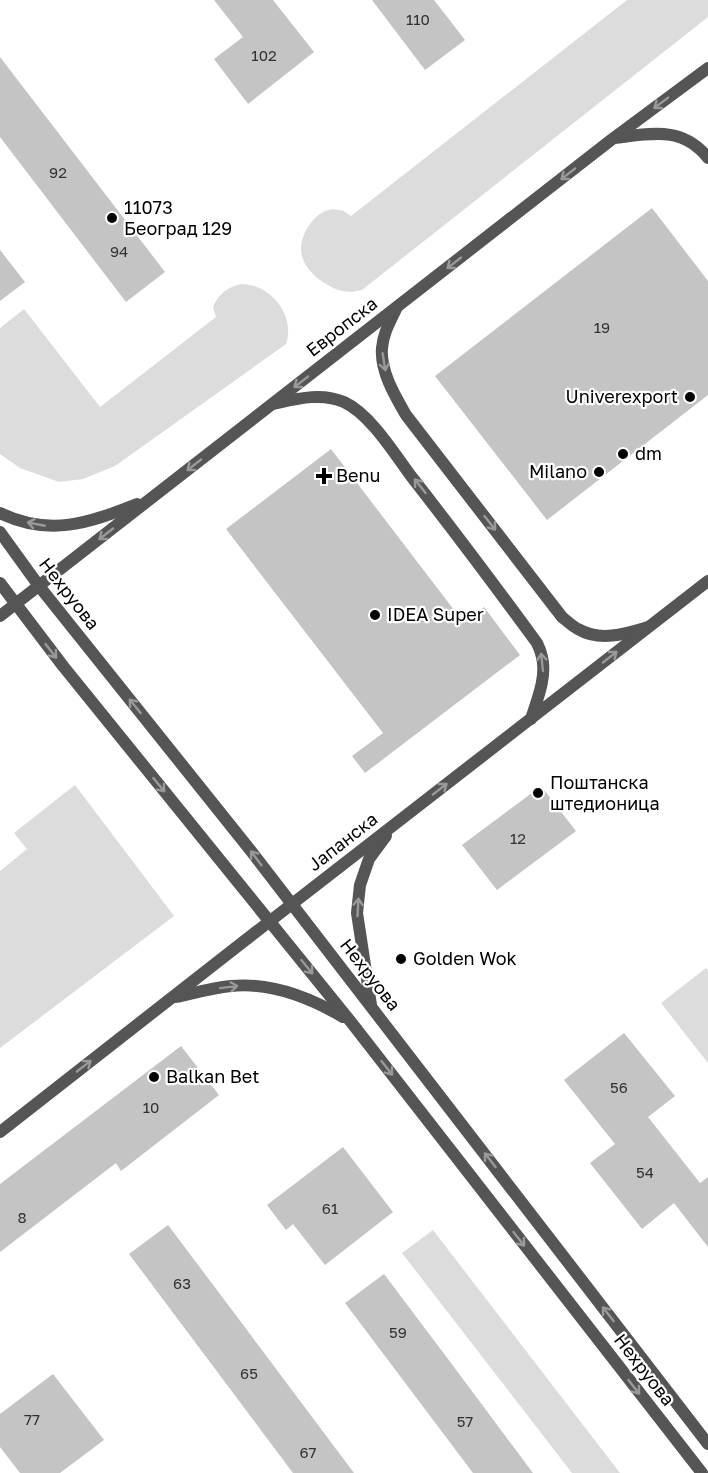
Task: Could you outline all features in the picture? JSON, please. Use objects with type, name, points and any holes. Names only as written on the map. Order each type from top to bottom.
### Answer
[{"type":"street","name":"Европска","points":[[0,616],[614,138],[708,68]]},
{"type":"street","points":[[614,138],[669,134],[690,141],[708,158]]},
{"type":"street","points":[[397,307],[387,326],[381,348],[385,371],[396,397],[406,415],[562,617],[579,630],[612,637],[650,626]]},
{"type":"street","points":[[273,404],[312,397],[330,398],[344,402],[356,410],[376,430],[537,643],[543,657],[543,669],[539,694],[531,719]]},
{"type":"street","points":[[0,513],[43,526],[73,525],[104,517],[152,498]]},
{"type":"street","name":"Нехруова","points":[[0,532],[39,586],[372,1006],[708,1444]]},
{"type":"street","name":"Јапанска","points":[[0,1132],[708,581]]},
{"type":"street","name":"Нехруова","points":[[0,583],[63,666],[351,1022],[702,1473]]},
{"type":"street","points":[[372,1006],[357,913],[360,885],[369,859],[394,825]]},
{"type":"street","points":[[171,998],[232,986],[261,986],[294,993],[321,1004],[351,1022]]},
{"type":"shaded area","points":[[627,0],[708,0],[708,17],[362,290],[346,292],[337,290],[311,272],[305,264],[301,249],[308,227],[318,215],[332,210],[343,211],[351,216]]},
{"type":"shaded area","points":[[241,284],[262,289],[278,303],[287,322],[286,344],[115,466],[83,479],[59,482],[20,468],[0,454],[0,328],[24,309],[100,407],[216,317],[213,307],[218,298],[228,289]]},
{"type":"shaded area","points":[[75,785],[174,916],[0,1048],[0,871],[27,849],[14,833]]},
{"type":"shaded area","points":[[706,968],[708,971],[708,1063],[661,1003]]},
{"type":"shaded area","points":[[433,1230],[620,1473],[572,1473],[402,1253]]},
{"type":"building","points":[[214,0],[273,0],[314,52],[248,104],[214,59],[243,37]]},
{"type":"building","points":[[372,0],[434,0],[465,40],[425,70]]},
{"type":"building","points":[[0,57],[165,272],[126,302],[0,137]]},
{"type":"building","points":[[652,208],[708,281],[708,395],[547,520],[435,376]]},
{"type":"building","points":[[0,250],[25,282],[0,301]]},
{"type":"building","name":"IDEA Super","points":[[331,449],[464,623],[484,607],[520,655],[365,773],[352,756],[383,733],[226,529]]},
{"type":"building","points":[[541,786],[576,831],[497,890],[462,845]]},
{"type":"building","points":[[624,1033],[675,1096],[648,1117],[700,1183],[708,1177],[708,1247],[674,1203],[642,1229],[590,1163],[615,1144],[564,1080]]},
{"type":"building","points":[[181,1046],[219,1095],[121,1171],[116,1163],[0,1252],[0,1184]]},
{"type":"building","points":[[343,1147],[393,1212],[325,1265],[293,1224],[286,1230],[267,1205]]},
{"type":"building","points":[[168,1225],[354,1473],[293,1473],[129,1254]]},
{"type":"building","points":[[384,1274],[533,1473],[473,1473],[345,1303]]},
{"type":"building","points":[[53,1374],[104,1440],[60,1473],[20,1473],[0,1447],[0,1414]]},
{"type":"place","name":"11073 Београд 129","points":[[112,218]]},
{"type":"place","name":"Univerexport","points":[[690,397]]},
{"type":"place","name":"dm","points":[[623,454]]},
{"type":"place","name":"Milano","points":[[599,472]]},
{"type":"place","name":"Benu","points":[[324,476]]},
{"type":"place","name":"IDEA Super","points":[[375,615]]},
{"type":"place","name":"Поштанска штедионица","points":[[538,793]]},
{"type":"place","name":"Golden Wok","points":[[401,959]]},
{"type":"place","name":"Balkan Bet","points":[[154,1077]]}]
